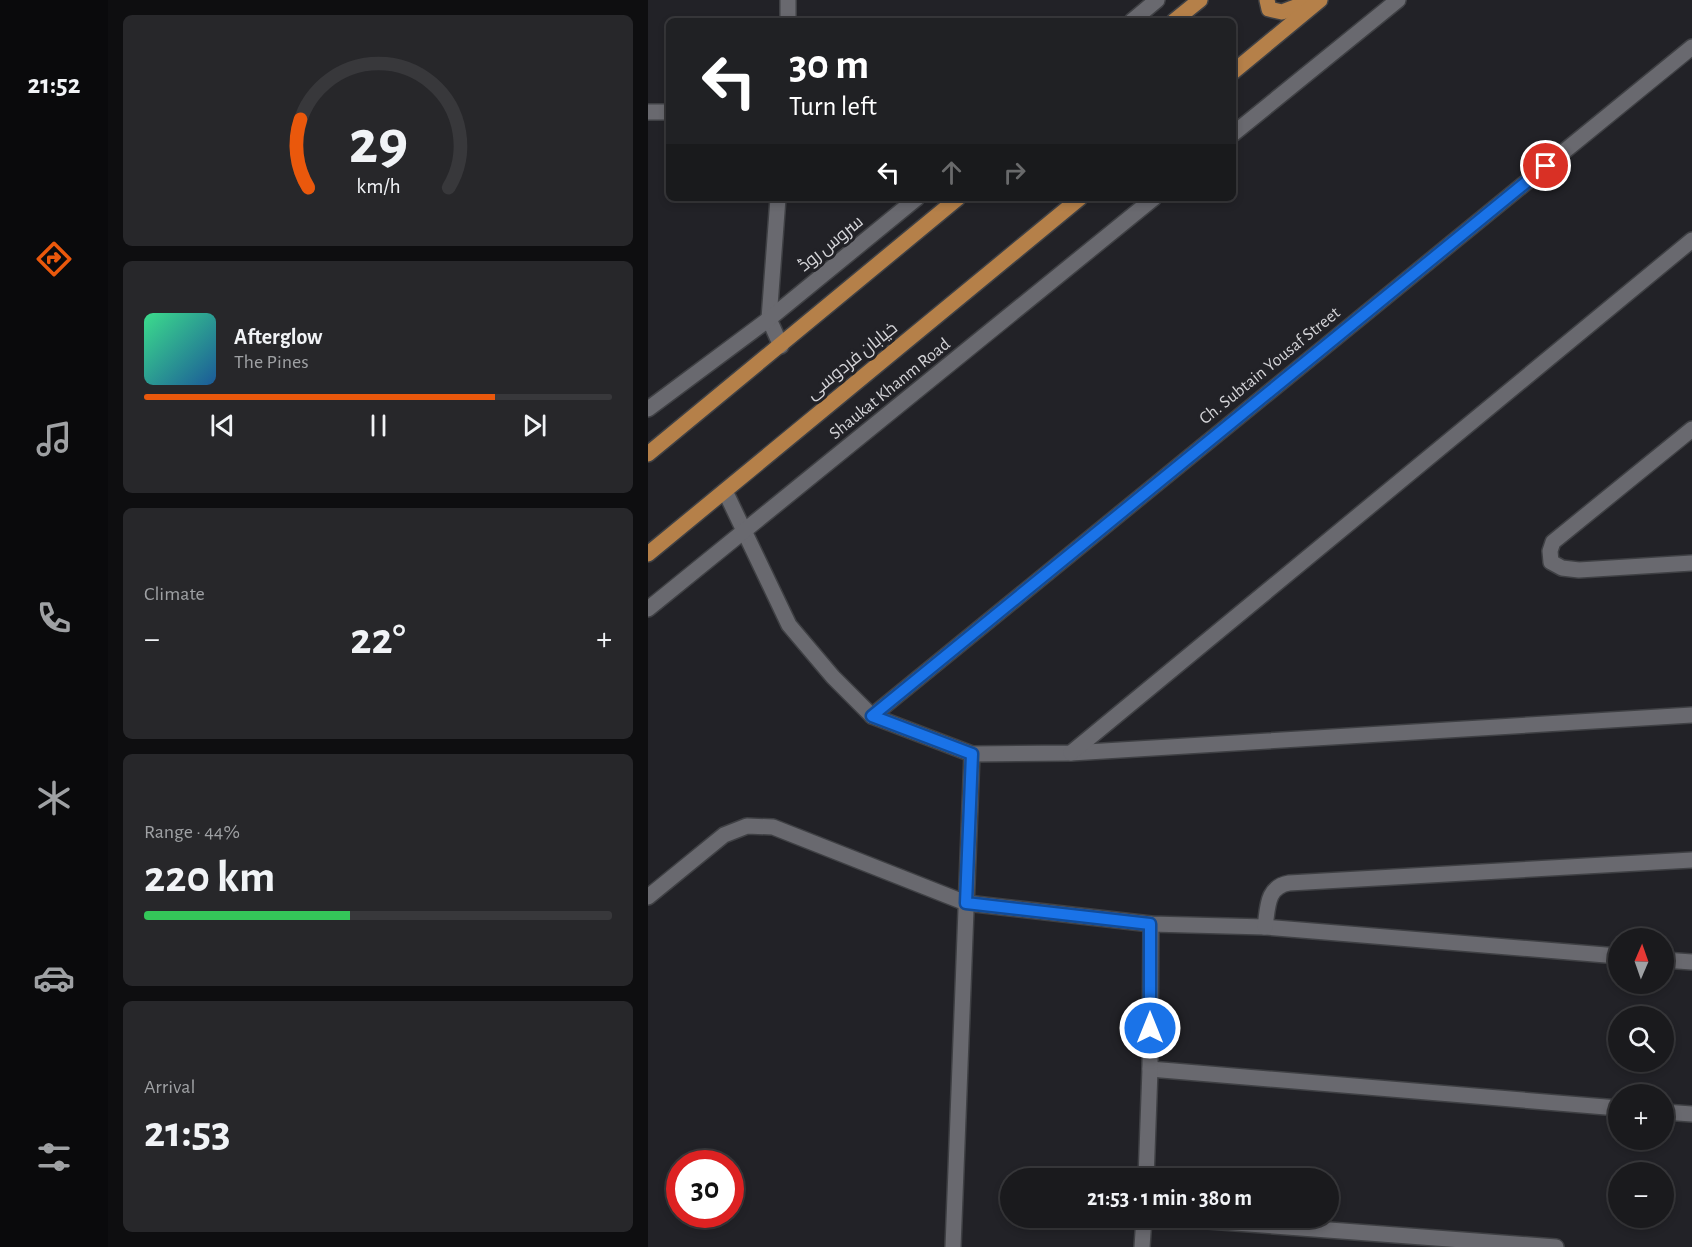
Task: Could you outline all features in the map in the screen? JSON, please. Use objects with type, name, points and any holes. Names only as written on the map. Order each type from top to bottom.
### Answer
[{"type":"main road","points":[[1178,18],[1200,0]]},
{"type":"main road","points":[[1267,0],[1269,9],[1282,12],[1314,0]]},
{"type":"main road","points":[[1236,70],[1320,0]]},
{"type":"main road","points":[[648,454],[782,346],[954,201]]},
{"type":"main road","name":"خیابان فردوسی","points":[[648,554],[1076,201]]},
{"type":"street","points":[[1136,18],[1157,0]]},
{"type":"street","points":[[1236,132],[1398,0]]},
{"type":"street","name":"Ch. Subtain Yousaf Street","points":[[872,716],[1692,47]]},
{"type":"street","points":[[648,112],[666,112]]},
{"type":"street","points":[[778,201],[770,319],[782,346]]},
{"type":"street","name":"سروس روڈ","points":[[648,409],[770,319],[913,201]]},
{"type":"street","name":"Shaukat Khanm Road","points":[[648,609],[1150,201]]},
{"type":"street","points":[[1071,753],[1692,240]]},
{"type":"street","points":[[1692,429],[1553,542],[1550,551],[1551,562],[1562,568],[1579,570],[1692,563]]},
{"type":"street","points":[[725,491],[789,625],[833,677],[872,716],[972,754],[1071,753],[1692,715]]},
{"type":"street","points":[[953,1247],[972,754]]},
{"type":"street","points":[[648,897],[724,835],[747,826],[772,827],[966,903],[1150,924],[1265,927],[1608,955]]},
{"type":"street","points":[[1265,927],[1270,894],[1278,885],[1288,883],[1692,860]]},
{"type":"street","points":[[1146,1168],[1150,1069],[1150,924]]},
{"type":"street","points":[[1674,961],[1692,962]]},
{"type":"street","points":[[1150,1069],[1608,1107]]},
{"type":"street","points":[[1674,1113],[1692,1114]]},
{"type":"street","points":[[1142,1247],[1143,1228]]},
{"type":"street","points":[[1302,1228],[1556,1247]]},
{"type":"route","points":[[1150,1028],[1150,924],[966,903],[972,754],[872,716],[1546,166]]}]
